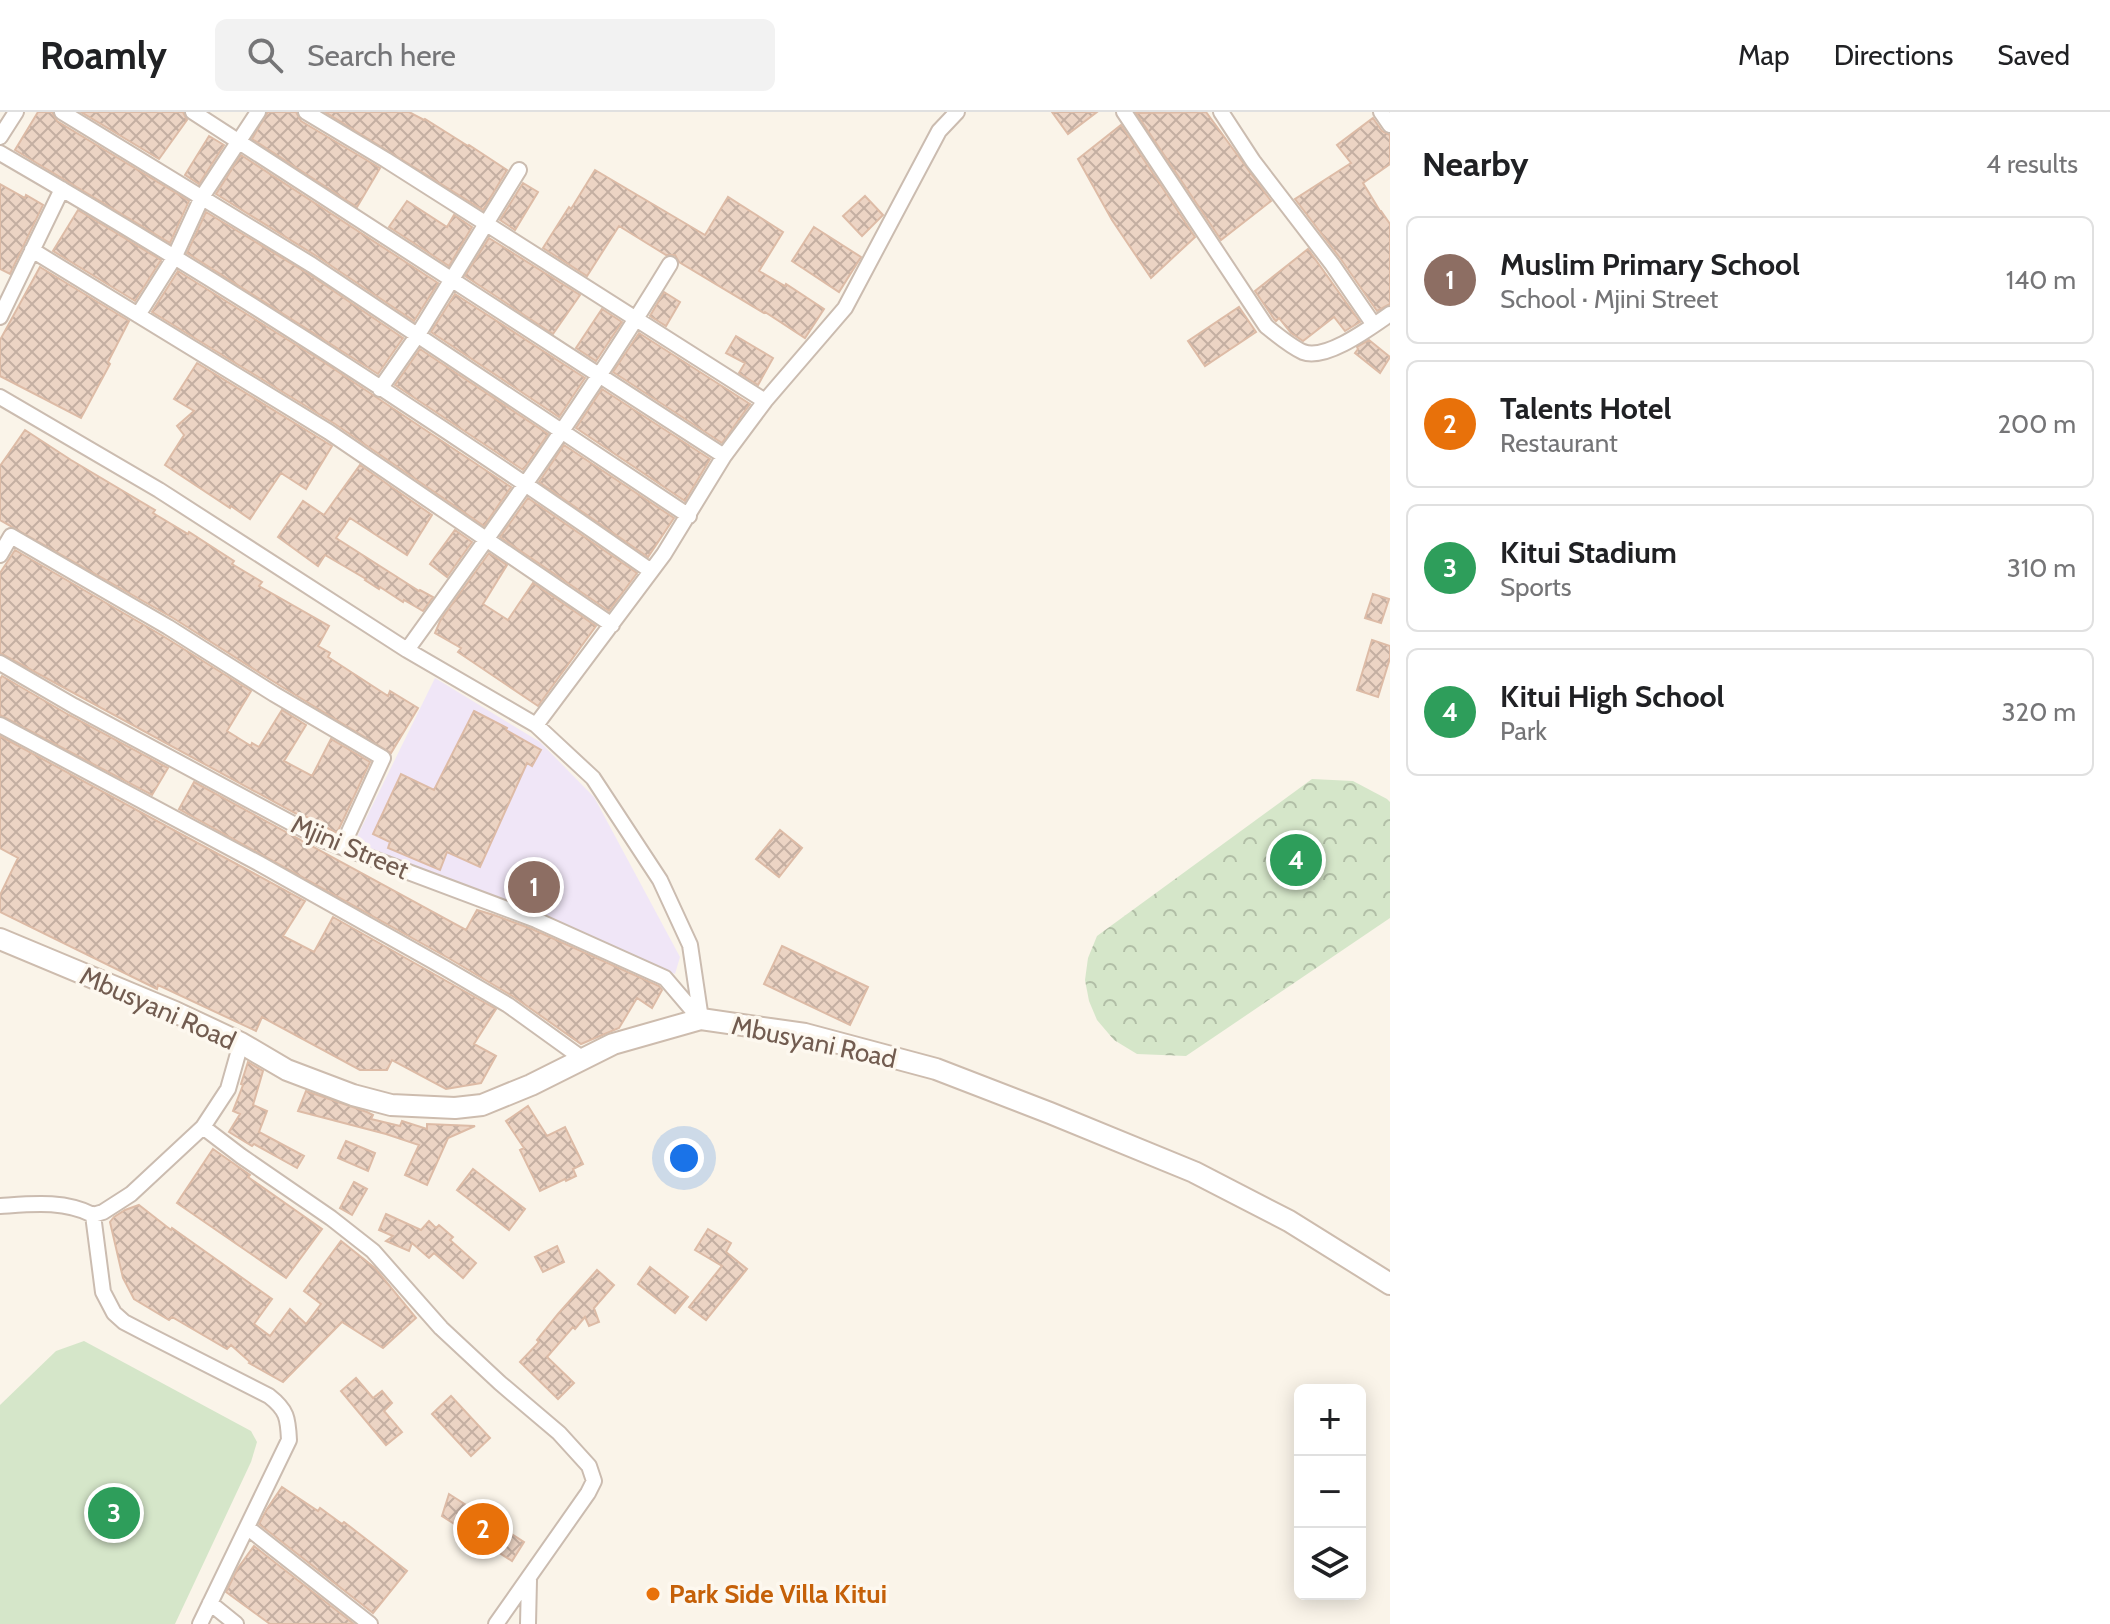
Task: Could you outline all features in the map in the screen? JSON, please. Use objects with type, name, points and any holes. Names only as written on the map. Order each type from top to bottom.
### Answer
[{"type":"street","points":[[0,137],[16,112]]},
{"type":"street","points":[[62,112],[312,265],[689,516]]},
{"type":"street","points":[[193,112],[724,456]]},
{"type":"street","points":[[138,315],[174,258],[202,197],[258,112]]},
{"type":"street","points":[[306,112],[765,401]]},
{"type":"street","points":[[536,725],[651,571],[689,516],[724,456],[765,401],[845,308],[939,131],[957,112]]},
{"type":"street","points":[[1124,112],[1266,326],[1305,353],[1316,354],[1337,347],[1390,314]]},
{"type":"street","points":[[1221,112],[1253,161],[1332,264],[1374,325]]},
{"type":"street","points":[[1381,112],[1390,125]]},
{"type":"street","points":[[0,153],[174,258],[380,389],[526,483],[651,571]]},
{"type":"street","points":[[380,389],[417,336],[519,170]]},
{"type":"street","points":[[2,306],[62,189]]},
{"type":"street","points":[[32,250],[329,432],[612,625]]},
{"type":"street","points":[[407,650],[526,483],[670,264]]},
{"type":"street","points":[[0,397],[159,490],[407,650],[536,725],[593,778],[660,880],[690,945],[701,1019]]},
{"type":"street","points":[[0,555],[11,536],[383,758],[342,847]]},
{"type":"street","name":"Mjini Street","points":[[0,663],[323,840],[536,920],[665,978],[701,1019]]},
{"type":"street","points":[[0,725],[260,864],[445,968],[508,1005],[583,1059]]},
{"type":"street","name":"Mbusyani Road","points":[[0,939],[175,1012],[241,1043],[287,1070],[353,1095],[391,1105],[455,1108],[482,1105],[531,1085],[613,1044],[701,1019],[805,1034],[936,1069],[1194,1172],[1289,1221],[1390,1284]]},
{"type":"street","points":[[0,1206],[42,1203],[82,1209],[93,1215],[131,1194],[203,1127],[228,1089],[241,1043]]},
{"type":"street","points":[[203,1127],[373,1251],[441,1328],[559,1433],[589,1466],[594,1481],[588,1493],[496,1624]]},
{"type":"street","points":[[93,1215],[103,1292],[114,1313],[124,1322],[269,1396],[283,1407],[288,1424],[289,1440],[200,1624]]},
{"type":"street","points":[[248,1528],[370,1624]]},
{"type":"street","points":[[528,1624],[529,1579]]},
{"type":"street","points":[[210,1603],[236,1624]]},
{"type":"shaded area","points":[[435,678],[540,742],[594,797],[680,957],[675,974],[354,843]]},
{"type":"green space","points":[[1312,779],[1353,781],[1390,802],[1390,918],[1186,1056],[1137,1054],[1114,1040],[1097,1020],[1085,980],[1088,958],[1097,936]]},
{"type":"green space","points":[[84,1341],[251,1431],[257,1442],[251,1462],[175,1624],[0,1624],[0,1405],[56,1351]]},
{"type":"building","points":[[38,112],[52,112],[57,121],[189,201],[170,243],[15,150]]},
{"type":"building","points":[[81,112],[183,112],[187,120],[159,159]]},
{"type":"building","points":[[268,112],[296,112],[301,121],[380,168],[357,207],[252,139]]},
{"type":"building","points":[[325,112],[409,112],[507,170],[483,210]]},
{"type":"building","points":[[1052,112],[1097,112],[1068,134]]},
{"type":"building","points":[[1206,112],[1271,201],[1221,240],[1136,113]]},
{"type":"building","points":[[1373,118],[1382,131],[1390,135],[1390,164],[1363,183],[1390,224],[1390,304],[1377,311],[1295,199],[1351,163],[1337,145]]},
{"type":"building","points":[[1121,125],[1195,237],[1151,278],[1112,220],[1078,159]]},
{"type":"building","points":[[209,136],[224,145],[199,184],[185,175]]},
{"type":"building","points":[[241,155],[438,283],[414,321],[216,194]]},
{"type":"building","points":[[595,170],[705,235],[728,197],[783,232],[759,271],[786,284],[824,309],[805,338],[679,262],[675,255],[666,255],[619,226],[587,276],[543,248]]},
{"type":"building","points":[[523,183],[538,192],[515,230],[500,220]]},
{"type":"building","points":[[0,184],[43,205],[10,274],[0,269]]},
{"type":"building","points":[[865,196],[883,215],[862,236],[843,216]]},
{"type":"building","points":[[407,201],[447,227],[454,215],[472,227],[449,266],[389,227]]},
{"type":"building","points":[[78,210],[161,260],[135,301],[53,251]]},
{"type":"building","points":[[206,212],[307,273],[403,338],[378,374],[187,253]]},
{"type":"building","points":[[814,227],[861,257],[839,292],[792,261]]},
{"type":"building","points":[[489,238],[580,295],[553,334],[465,276]]},
{"type":"building","points":[[1308,249],[1360,322],[1345,331],[1334,317],[1303,341],[1291,333],[1279,318],[1274,319],[1255,291]]},
{"type":"building","points":[[40,267],[129,321],[81,418],[0,376],[0,340]]},
{"type":"building","points":[[178,271],[325,363],[511,487],[484,526],[335,424],[152,312]]},
{"type":"building","points":[[664,292],[680,302],[666,326],[650,316]]},
{"type":"building","points":[[455,294],[585,378],[559,417],[431,332]]},
{"type":"building","points":[[1239,307],[1256,332],[1205,366],[1188,341]]},
{"type":"building","points":[[602,309],[622,322],[596,361],[576,348]]},
{"type":"building","points":[[639,333],[750,404],[722,443],[613,372]]},
{"type":"building","points":[[736,336],[773,358],[758,385],[739,373],[745,363],[726,353]]},
{"type":"building","points":[[1369,340],[1390,357],[1380,373],[1355,353],[1357,347]]},
{"type":"building","points":[[420,349],[548,434],[523,470],[395,385]]},
{"type":"building","points":[[197,363],[332,446],[306,489],[281,473],[250,519],[165,465],[184,435],[177,426],[194,411],[174,399]]},
{"type":"building","points":[[602,389],[710,459],[685,501],[576,428]]},
{"type":"building","points":[[25,430],[234,561],[232,564],[262,582],[259,586],[329,626],[318,646],[330,653],[328,657],[388,696],[390,691],[418,708],[391,753],[173,618],[0,520],[0,466]]},
{"type":"building","points":[[564,445],[674,518],[648,557],[539,482]]},
{"type":"building","points":[[360,465],[432,515],[407,555],[350,518],[336,538],[433,597],[423,611],[379,589],[325,555],[318,566],[278,537],[303,501],[324,515]]},
{"type":"building","points":[[528,498],[637,573],[609,611],[500,537]]},
{"type":"building","points":[[455,530],[472,542],[447,577],[430,564]]},
{"type":"building","points":[[15,550],[251,691],[227,731],[251,746],[252,743],[259,747],[282,710],[306,725],[284,761],[312,776],[331,739],[370,762],[337,833],[0,653],[0,573]]},
{"type":"building","points":[[489,553],[507,565],[483,604],[508,620],[533,583],[596,626],[538,706],[458,652],[461,648],[435,633],[440,621]]},
{"type":"building","points":[[1373,594],[1389,599],[1381,623],[1365,618]]},
{"type":"building","points":[[1372,640],[1390,646],[1390,658],[1378,697],[1357,690]]},
{"type":"building","points":[[2,676],[168,768],[152,795],[0,715]]},
{"type":"building","points":[[474,711],[541,750],[532,766],[527,763],[480,867],[447,852],[440,870],[388,848],[390,842],[373,834],[401,774],[434,790]]},
{"type":"building","points":[[0,736],[305,901],[283,936],[314,952],[333,917],[496,1009],[474,1044],[496,1056],[481,1083],[446,1089],[392,1060],[387,1070],[360,1070],[262,1017],[256,1031],[158,985],[157,989],[0,912],[0,895],[18,858],[0,848]]},
{"type":"building","points":[[194,782],[466,930],[477,910],[494,915],[532,929],[662,990],[652,1008],[637,998],[619,1028],[581,1044],[514,997],[450,959],[179,809]]},
{"type":"building","points":[[780,830],[802,848],[779,877],[756,859]]},
{"type":"building","points":[[782,946],[868,987],[850,1025],[764,984]]},
{"type":"building","points":[[248,1062],[263,1071],[253,1105],[267,1111],[259,1132],[304,1156],[297,1168],[229,1132],[240,1114],[233,1111]]},
{"type":"building","points":[[306,1091],[367,1112],[373,1115],[371,1119],[400,1126],[402,1121],[427,1129],[427,1124],[475,1126],[448,1138],[427,1185],[405,1175],[419,1145],[298,1111]]},
{"type":"building","points":[[528,1106],[547,1136],[565,1127],[583,1164],[573,1169],[576,1176],[540,1191],[520,1150],[524,1148],[506,1121]]},
{"type":"building","points":[[346,1141],[375,1153],[368,1171],[338,1158]]},
{"type":"building","points":[[213,1149],[322,1229],[286,1278],[177,1203]]},
{"type":"building","points":[[473,1169],[525,1209],[509,1230],[457,1190]]},
{"type":"building","points":[[354,1182],[367,1189],[352,1215],[340,1208]]},
{"type":"building","points":[[139,1205],[272,1299],[254,1324],[270,1336],[290,1309],[306,1324],[321,1304],[304,1291],[341,1241],[375,1268],[416,1318],[383,1348],[342,1322],[283,1382],[249,1363],[231,1345],[227,1349],[134,1299],[123,1278],[110,1222],[125,1210]]},
{"type":"building","points":[[386,1214],[421,1230],[429,1221],[436,1228],[439,1225],[453,1237],[450,1240],[476,1263],[463,1278],[434,1253],[429,1258],[412,1243],[409,1251],[386,1241],[393,1236],[379,1230]]},
{"type":"building","points":[[708,1229],[731,1243],[726,1252],[747,1269],[706,1320],[689,1307],[722,1266],[695,1250]]},
{"type":"building","points":[[557,1246],[564,1262],[543,1272],[535,1257]]},
{"type":"building","points":[[650,1267],[688,1297],[675,1313],[638,1284]]},
{"type":"building","points":[[597,1270],[614,1285],[594,1308],[599,1322],[589,1326],[585,1317],[547,1357],[574,1383],[558,1399],[520,1362]]},
{"type":"building","points":[[356,1378],[373,1398],[382,1391],[392,1403],[384,1411],[402,1432],[386,1445],[341,1391]]},
{"type":"building","points":[[451,1396],[490,1438],[471,1456],[432,1414]]},
{"type":"building","points":[[282,1487],[318,1511],[320,1508],[342,1524],[344,1522],[407,1571],[373,1613],[259,1524]]},
{"type":"building","points":[[449,1494],[524,1542],[512,1561],[442,1516]]},
{"type":"building","points":[[254,1546],[354,1624],[270,1624],[226,1592]]},
{"type":"place","name":"Kitui High School","points":[[1296,860]]},
{"type":"place","name":"Muslim Primary School","points":[[534,887]]},
{"type":"place","name":"Kitui Stadium","points":[[114,1513]]},
{"type":"place","name":"Talents Hotel","points":[[483,1529]]},
{"type":"place","name":"Park Side Villa Kitui","points":[[653,1594]]}]
